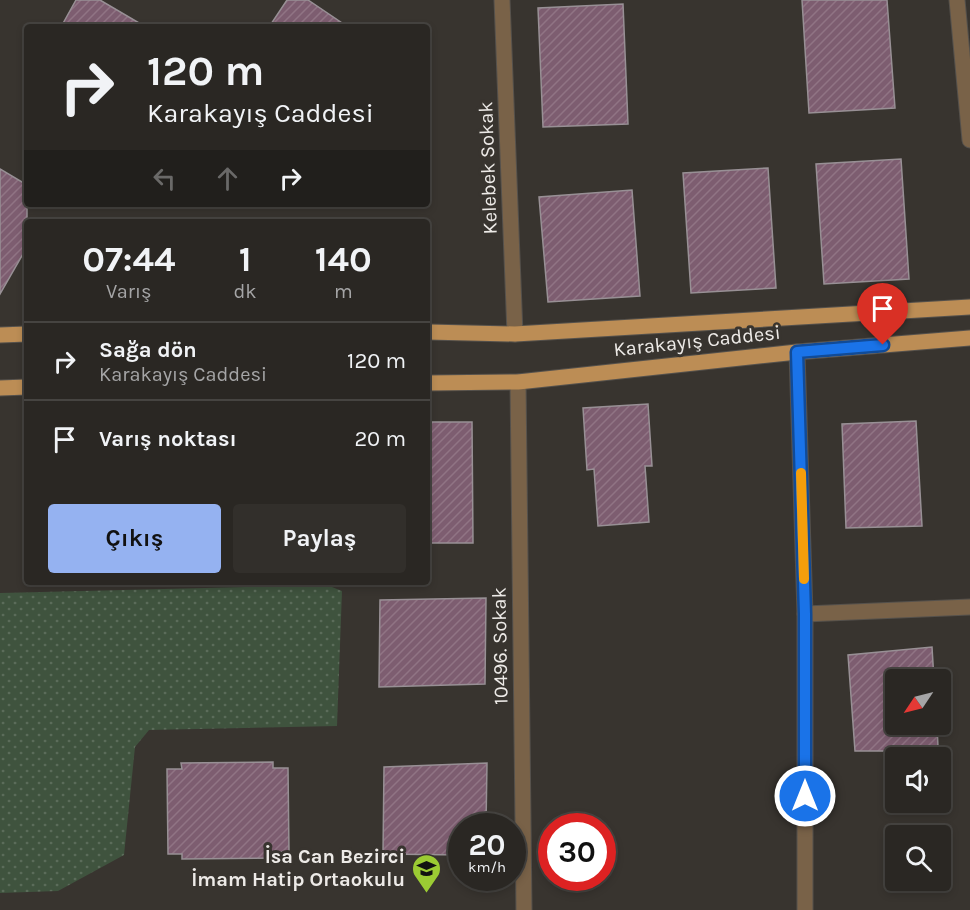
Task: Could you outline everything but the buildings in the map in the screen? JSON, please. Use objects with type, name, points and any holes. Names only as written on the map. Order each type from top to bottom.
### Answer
[{"type":"main road","name":"Karakayış Caddesi","points":[[430,332],[515,334],[970,307]]},
{"type":"main road","points":[[0,335],[24,334]]},
{"type":"main road","name":"Karakayış Caddesi","points":[[430,383],[518,381],[797,352],[970,338]]},
{"type":"main road","points":[[0,388],[24,387]]},
{"type":"street","name":"Kelebek Sokak","points":[[502,0],[515,334]]},
{"type":"street","points":[[957,0],[970,140]]},
{"type":"street","points":[[797,352],[805,614],[805,910]]},
{"type":"street","name":"10496. Sokak","points":[[518,381],[524,910]]},
{"type":"street","points":[[805,614],[970,607]]},
{"type":"green space","points":[[327,585],[342,591],[337,726],[149,730],[135,747],[124,855],[58,891],[0,893],[0,593]]},
{"type":"slow traffic","points":[[801,473],[804,579]]},
{"type":"place","name":"İsa Can Bezirci İmam Hatip Ortaokulu","points":[[426,894]]},
{"type":"route","points":[[805,796],[805,614],[797,352],[883,345]]}]
